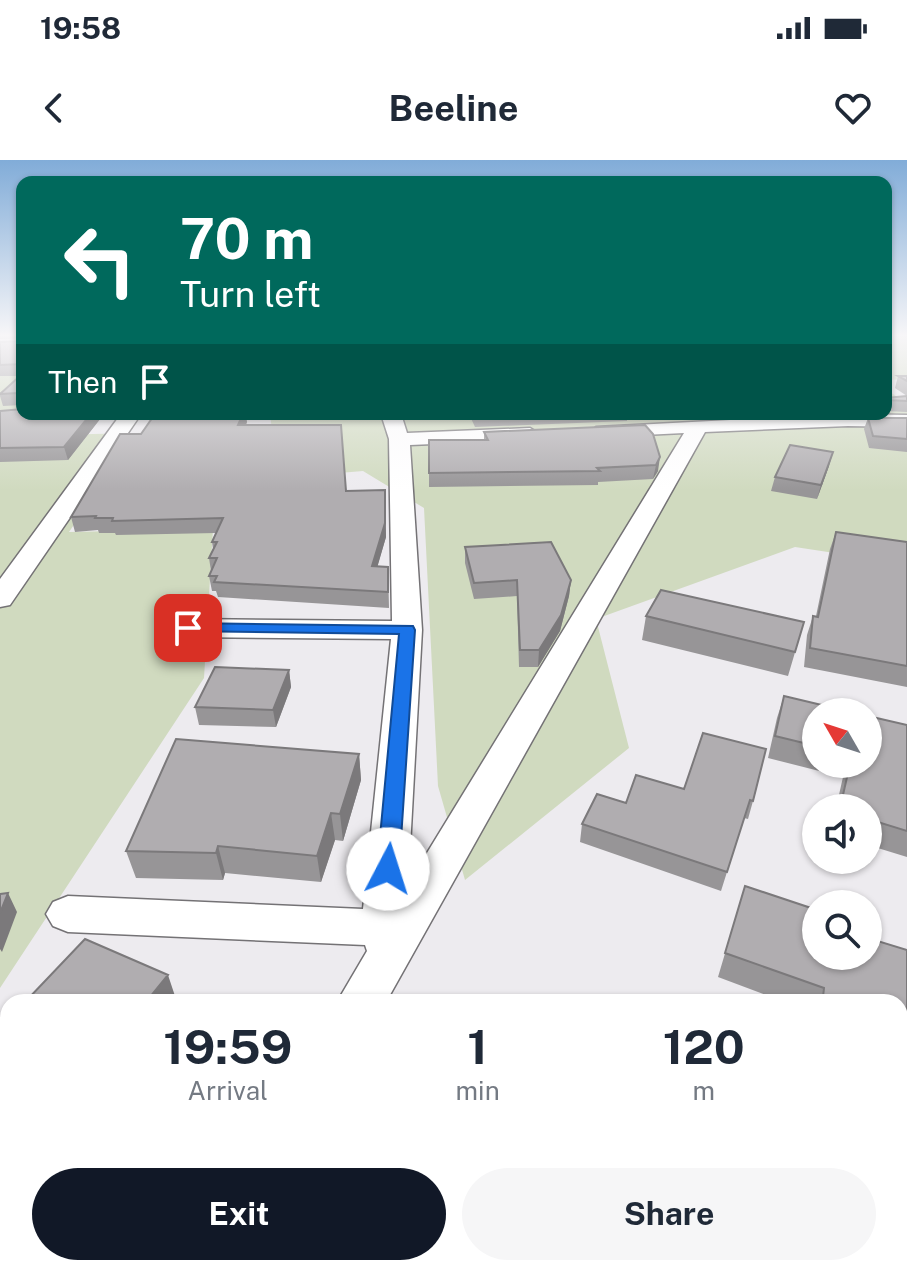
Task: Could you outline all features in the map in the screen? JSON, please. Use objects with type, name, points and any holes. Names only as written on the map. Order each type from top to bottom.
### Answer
[{"type":"street","points":[[0,599],[127,420]]},
{"type":"street","points":[[588,431],[848,420],[907,421]]},
{"type":"street","points":[[386,941],[407,630],[395,426],[556,433]]},
{"type":"street","points":[[364,994],[386,941],[698,427]]},
{"type":"street","points":[[188,628],[407,630]]},
{"type":"street","points":[[68,914],[386,941]]},
{"type":"green space","points":[[0,387],[16,387],[18,420],[6,436],[272,430],[271,420],[892,420],[892,393],[907,404],[907,564],[795,547],[596,619],[629,748],[465,880],[438,786],[424,508],[363,471],[256,480],[123,453],[69,532],[213,529],[204,678],[0,988]]},
{"type":"building","points":[[8,387],[16,387],[16,393],[0,394]]},
{"type":"building","points":[[907,396],[907,401],[892,400],[892,397]]},
{"type":"building","points":[[16,410],[16,420],[86,420],[64,447],[0,448],[0,411]]},
{"type":"building","points":[[907,418],[907,439],[873,436],[869,420]]},
{"type":"building","points":[[151,420],[240,420],[238,425],[341,425],[346,491],[385,490],[385,523],[372,566],[388,567],[388,592],[214,582],[217,576],[209,576],[217,558],[209,558],[217,542],[212,542],[223,518],[112,521],[113,518],[96,516],[71,517],[120,434],[141,434]]},
{"type":"building","points":[[645,425],[653,434],[660,457],[656,465],[597,468],[600,471],[429,473],[429,440],[488,440],[484,432]]},
{"type":"building","points":[[790,445],[833,452],[821,485],[775,477]]},
{"type":"building","points":[[836,532],[907,542],[907,666],[810,648],[813,616],[818,617]]},
{"type":"building","points":[[551,542],[571,580],[561,615],[539,650],[520,650],[517,580],[474,583],[465,547]]},
{"type":"building","points":[[661,590],[804,622],[795,652],[646,616]]},
{"type":"building","points":[[215,667],[289,670],[273,710],[195,707]]},
{"type":"building","points":[[784,696],[802,700],[802,743],[775,736]]},
{"type":"building","points":[[882,719],[907,725],[907,831],[882,823],[882,794],[843,794],[847,778],[882,778]]},
{"type":"building","points":[[703,733],[766,749],[753,801],[750,800],[727,872],[582,824],[597,794],[626,803],[636,775],[684,789]]},
{"type":"building","points":[[176,739],[359,754],[340,814],[331,813],[317,856],[218,846],[216,853],[126,851]]},
{"type":"building","points":[[745,886],[802,905],[802,970],[882,970],[882,942],[907,950],[907,994],[823,994],[824,988],[725,953]]},
{"type":"building","points":[[8,893],[0,913],[0,894]]},
{"type":"building","points":[[85,939],[168,975],[153,994],[33,994]]},
{"type":"route","points":[[188,628],[407,630],[388,869]]}]
